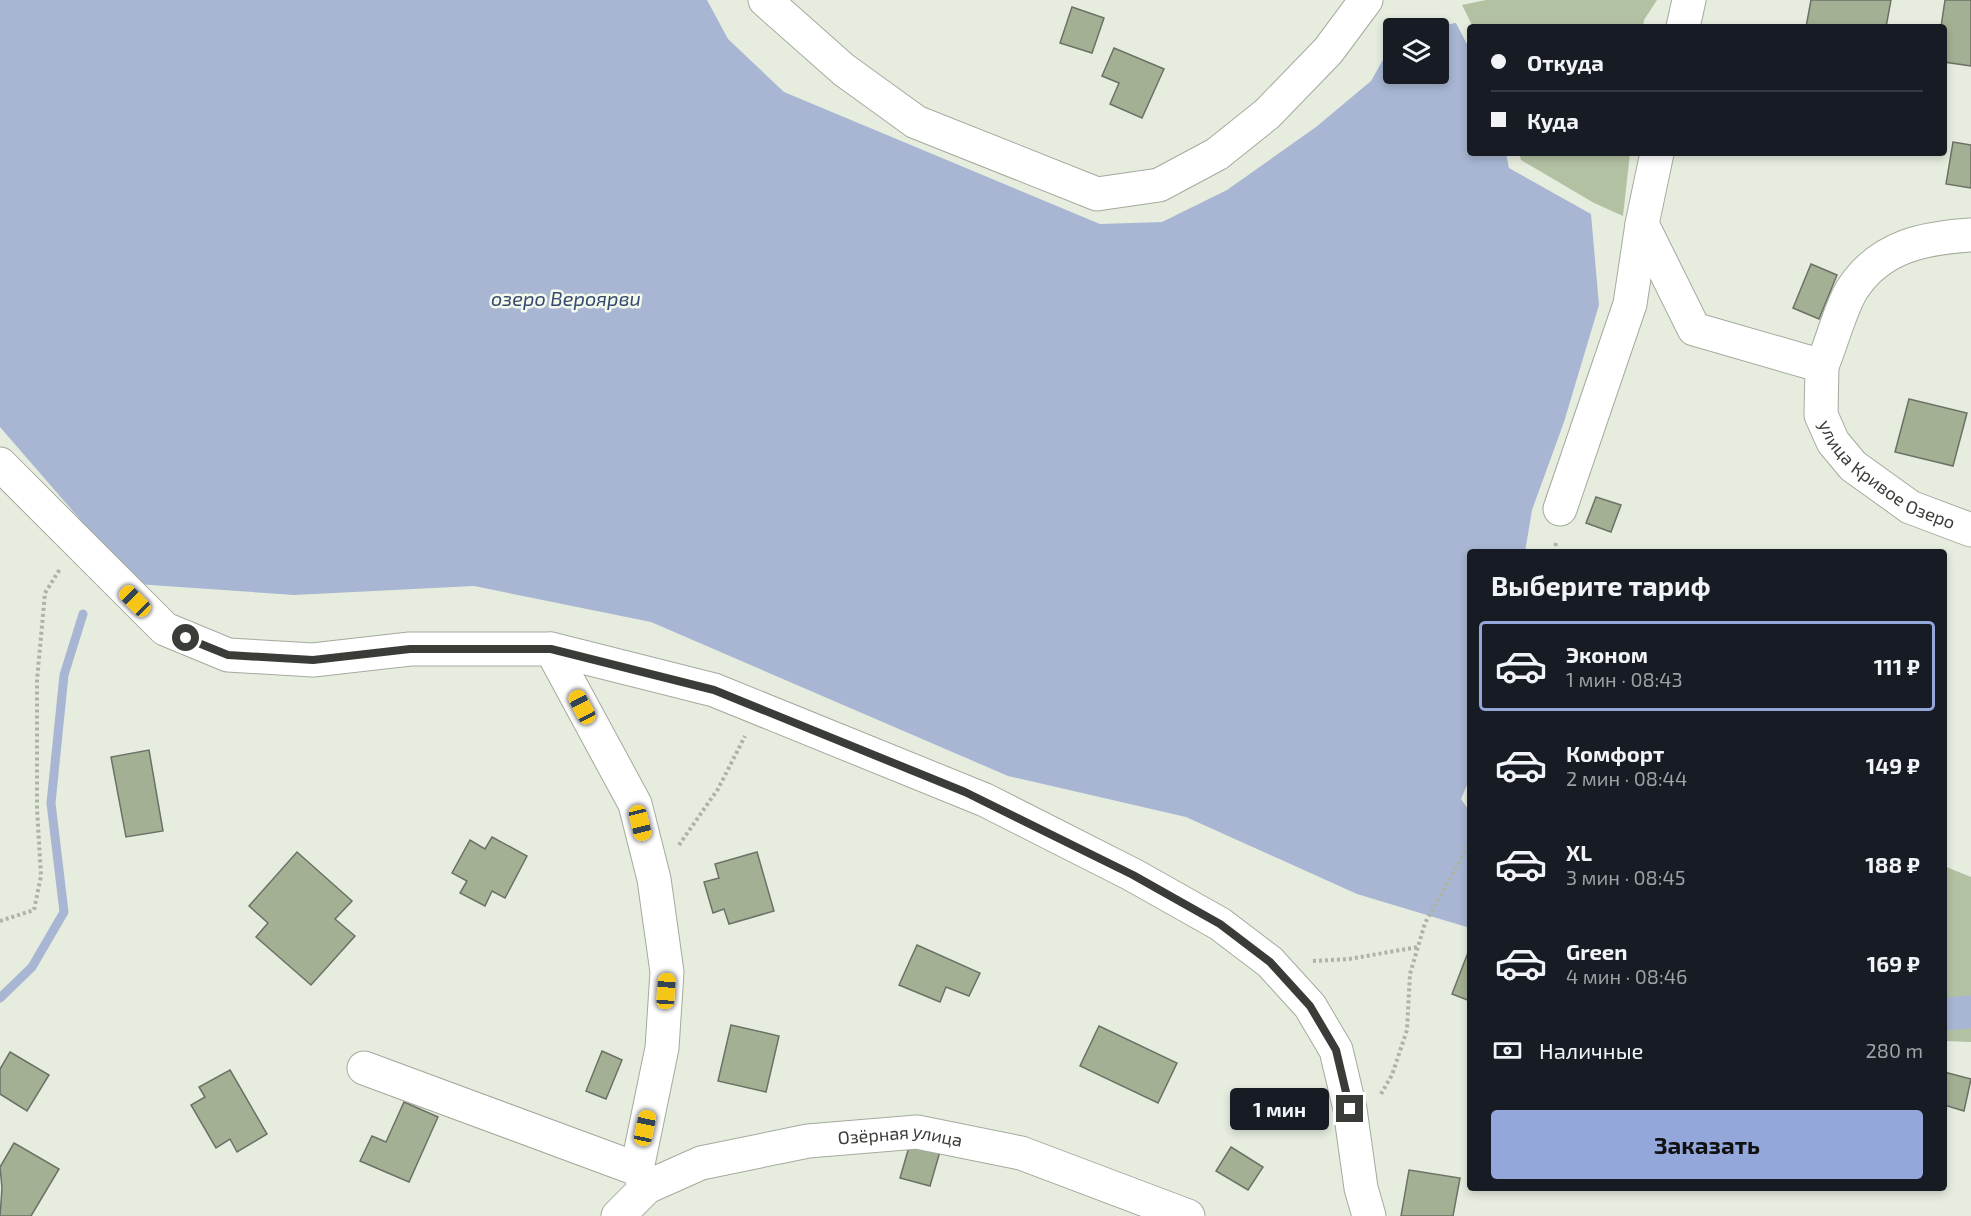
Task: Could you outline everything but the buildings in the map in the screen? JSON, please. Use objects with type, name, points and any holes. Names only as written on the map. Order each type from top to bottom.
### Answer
[{"type":"street","points":[[765,0],[844,70],[916,122],[1097,194],[1159,185],[1217,154],[1267,114],[1328,51],[1366,0]]},
{"type":"street","points":[[1684,24],[1689,0]]},
{"type":"street","points":[[1560,509],[1630,304],[1642,224],[1656,156]]},
{"type":"street","points":[[1642,224],[1694,328],[1822,366],[1853,288],[1884,256],[1910,244],[1935,237],[1971,236]]},
{"type":"street","name":"улица Кривое Озеро","points":[[1822,366],[1821,415],[1833,442],[1853,466],[1910,507],[1971,530]]},
{"type":"street","points":[[0,464],[165,630],[228,655],[313,660],[410,649],[551,649],[714,690],[986,800],[1133,875],[1220,924],[1270,962],[1310,1006],[1336,1050],[1350,1109],[1361,1188],[1369,1216]]},
{"type":"street","points":[[364,1068],[642,1178],[662,1048],[667,972],[654,879],[635,804],[551,649]]},
{"type":"street","name":"Озёрная улица","points":[[618,1216],[642,1178],[701,1163],[808,1141],[917,1132],[1021,1153],[1188,1216]]},
{"type":"path","points":[[0,921],[34,910],[41,876],[37,808],[37,692],[45,593],[76,543]]},
{"type":"path","points":[[654,879],[718,789],[760,709]]},
{"type":"path","points":[[1350,1109],[1374,1104],[1392,1075],[1407,1030],[1410,974],[1425,923],[1467,848]]},
{"type":"path","points":[[1270,962],[1349,959],[1418,947]]},
{"type":"green space","points":[[1486,0],[1657,0],[1643,24],[1472,24],[1462,5]]},
{"type":"green space","points":[[1520,156],[1630,156],[1623,216],[1594,203],[1521,160]]},
{"type":"green space","points":[[1947,867],[1971,877],[1971,1042],[1947,1041]]},
{"type":"water","name":"озеро Вероярви","points":[[0,0],[707,0],[728,39],[784,92],[1100,224],[1162,222],[1227,190],[1316,127],[1371,81],[1383,60],[1383,84],[1449,84],[1449,24],[1456,23],[1467,44],[1467,156],[1507,156],[1509,168],[1591,214],[1599,305],[1564,422],[1532,510],[1526,549],[1467,549],[1467,785],[1461,799],[1467,808],[1467,927],[1357,894],[1186,817],[1008,776],[651,622],[474,586],[294,595],[136,584],[0,427]]},
{"type":"waterway","points":[[0,998],[32,967],[64,912],[51,803],[64,675],[83,614]]},
{"type":"waterway","points":[[1947,1014],[1971,1012]]},
{"type":"route","points":[[186,638],[228,655],[313,660],[410,649],[551,649],[714,690],[986,800],[1133,875],[1220,924],[1270,962],[1310,1006],[1336,1050],[1350,1109]]}]
